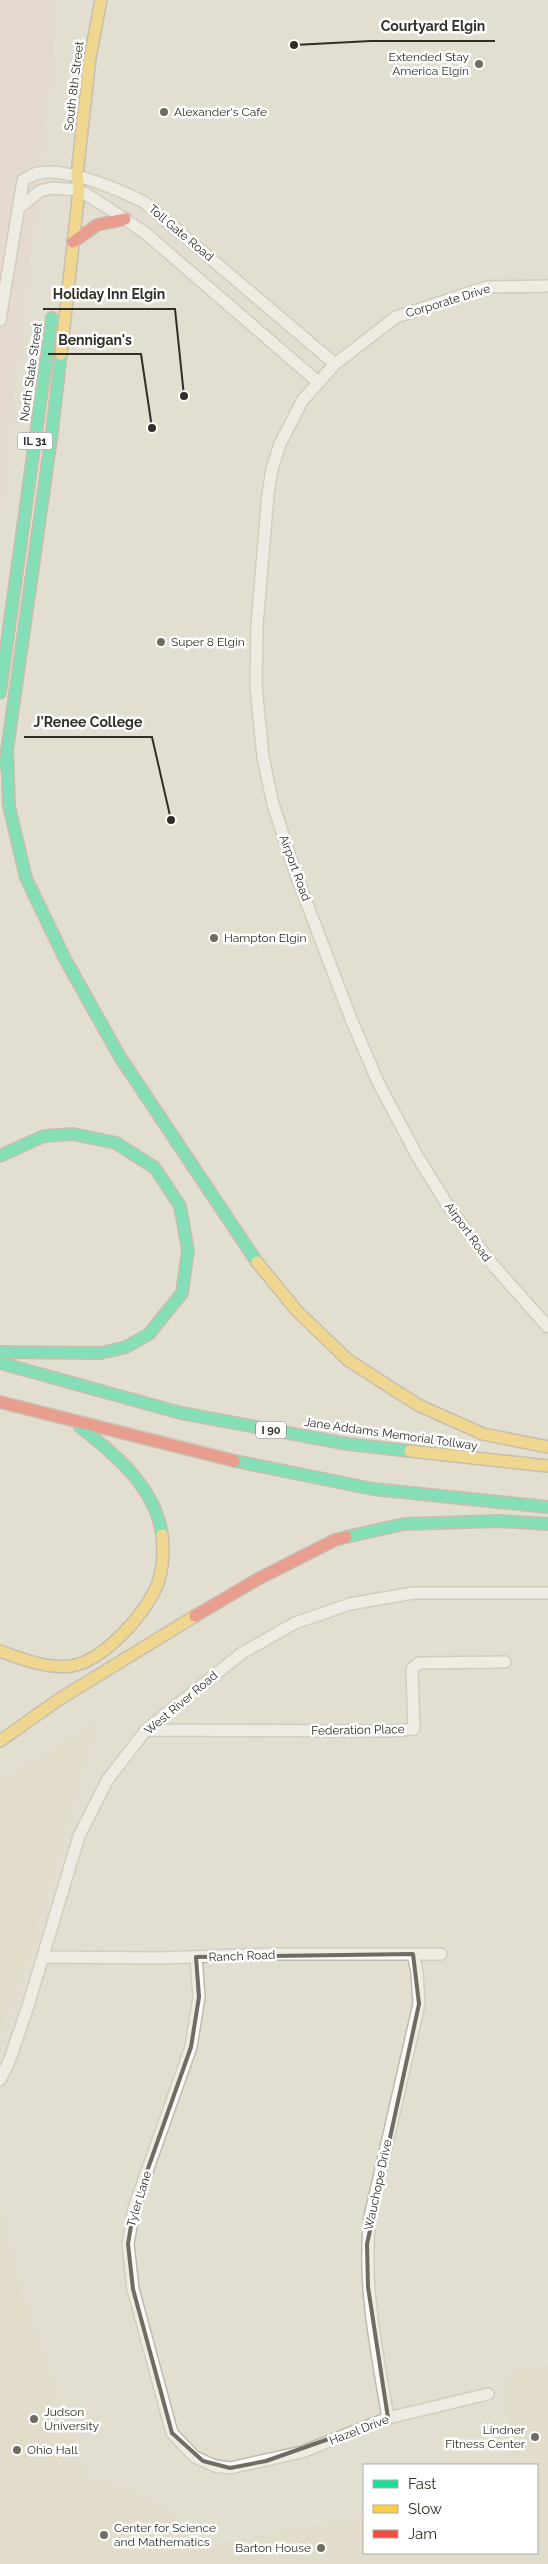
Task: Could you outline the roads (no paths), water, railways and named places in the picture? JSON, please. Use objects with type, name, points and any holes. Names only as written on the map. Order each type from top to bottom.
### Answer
[{"type":"main road","name":"South 8th Street","points":[[77,175],[90,58],[101,0]]},
{"type":"main road","name":"North State Street","points":[[0,693],[54,303],[77,175]]},
{"type":"main road","name":"North State Street","points":[[0,800],[52,432],[73,242],[74,190]]},
{"type":"main road","points":[[73,242],[86,229],[99,222],[125,219]]},
{"type":"main road","points":[[7,749],[9,806],[26,878],[65,959],[120,1057],[252,1255],[297,1311],[348,1360],[418,1405],[483,1434],[515,1442],[548,1447]]},
{"type":"main road","points":[[0,1156],[44,1136],[73,1134],[116,1143],[155,1168],[180,1206],[188,1250],[182,1292],[149,1334],[126,1347],[101,1353],[0,1352]]},
{"type":"main road","name":"Jane Addams Memorial Tollway","points":[[0,1362],[191,1415],[348,1444],[548,1466]]},
{"type":"main road","points":[[0,1402],[208,1456],[373,1488],[548,1507]]},
{"type":"main road","points":[[0,1651],[54,1665],[69,1666],[82,1663],[111,1643],[139,1616],[160,1582],[163,1549],[155,1513],[146,1493],[136,1479],[106,1448],[74,1422]]},
{"type":"main road","points":[[0,1741],[58,1700],[163,1634],[258,1578],[335,1540],[404,1524],[499,1521],[548,1524]]},
{"type":"street","name":"Toll Gate Road","points":[[0,320],[1,300],[24,180],[38,173],[77,175],[119,190],[144,202],[335,364]]},
{"type":"street","points":[[20,206],[40,191],[52,188],[74,190]]},
{"type":"street","name":"Toll Gate Road","points":[[74,190],[144,232],[318,382]]},
{"type":"street","name":"Corporate Drive","points":[[335,364],[396,317],[487,287],[548,286]]},
{"type":"street","name":"Airport Road","points":[[335,364],[302,401],[280,444],[272,469],[266,505],[257,625],[256,686],[263,756],[273,804],[291,860],[348,1011],[382,1090],[416,1154],[448,1206],[493,1265],[548,1327]]},
{"type":"street","name":"West River Road","points":[[0,2080],[10,2060],[43,1957],[71,1858],[82,1830],[108,1779],[146,1730],[242,1653],[295,1623],[350,1604],[413,1593],[548,1594]]},
{"type":"street","name":"Federation Place","points":[[146,1730],[392,1731],[414,1729],[412,1669],[419,1663],[505,1662]]},
{"type":"street","name":"Wauchope Drive","points":[[388,2418],[368,2287],[367,2244],[370,2216],[419,2004],[418,1972],[413,1954]]},
{"type":"street","name":"Ranch Road","points":[[43,1957],[441,1954]]},
{"type":"street","name":"Tyler Lane","points":[[196,1957],[199,1984],[196,2022],[191,2047],[134,2208],[130,2227],[129,2265],[172,2433],[195,2457],[214,2466],[230,2468]]},
{"type":"street","name":"Hazel Drive","points":[[230,2468],[302,2452],[388,2418],[488,2394]]},
{"type":"place","name":"Courtyard Elgin","points":[[294,45]]},
{"type":"place","name":"Extended Stay America Elgin","points":[[479,64]]},
{"type":"place","name":"Alexander's Cafe","points":[[164,112]]},
{"type":"place","name":"Holiday Inn Elgin","points":[[184,396]]},
{"type":"place","name":"Bennigan's","points":[[152,428]]},
{"type":"place","name":"Super 8 Elgin","points":[[161,642]]},
{"type":"place","name":"J'Renee College","points":[[171,820]]},
{"type":"place","name":"Hampton Elgin","points":[[214,938]]},
{"type":"place","name":"Judson University","points":[[34,2419]]},
{"type":"place","name":"Lindner Fitness Center","points":[[535,2437]]},
{"type":"place","name":"Ohio Hall","points":[[17,2450]]},
{"type":"place","name":"Center for Science and Mathematics","points":[[104,2535]]},
{"type":"place","name":"Barton House","points":[[321,2548]]}]
